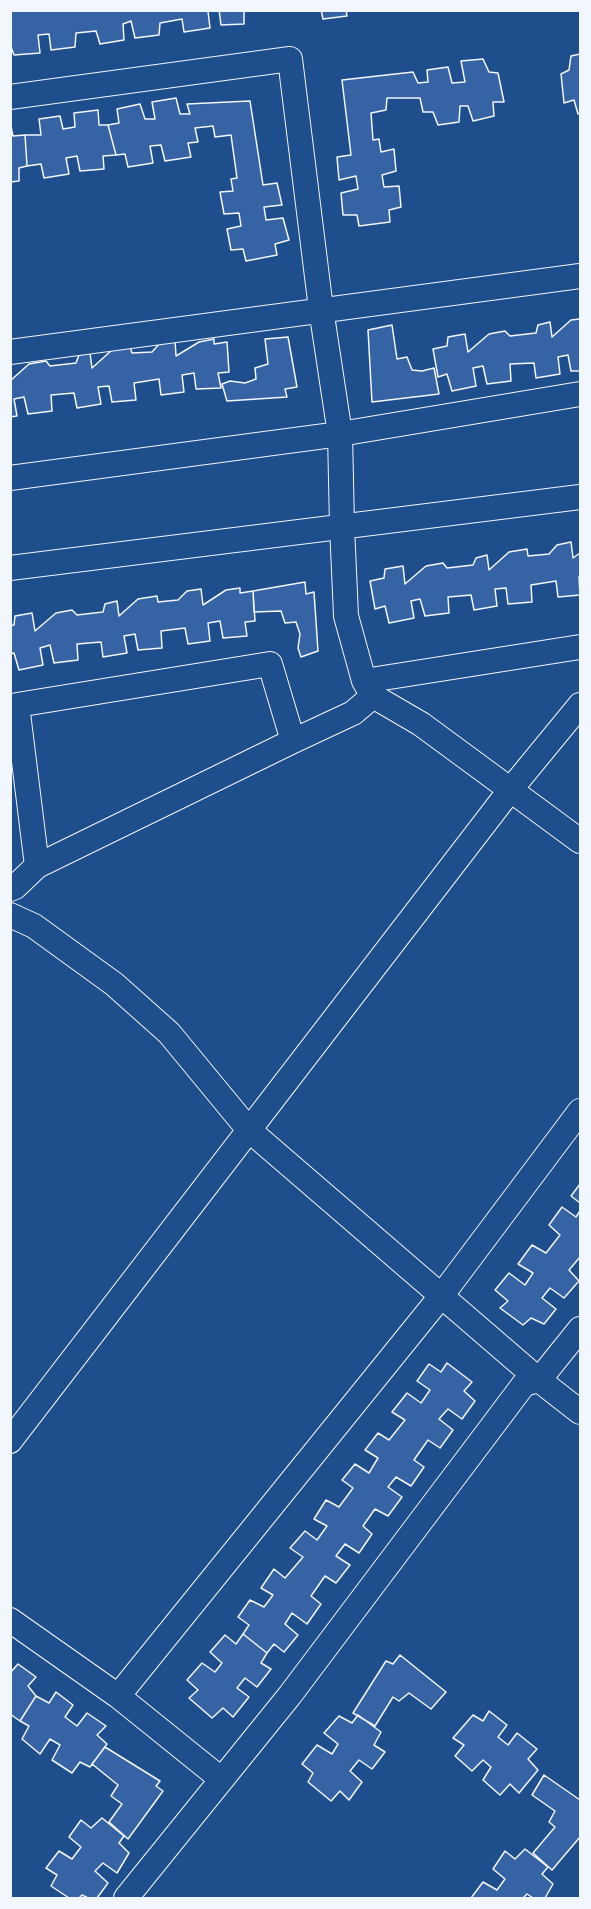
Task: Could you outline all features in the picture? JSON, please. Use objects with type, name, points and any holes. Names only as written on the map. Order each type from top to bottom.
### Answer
[{"type":"street","points":[[10,97],[290,59],[321,309],[340,434],[346,616],[368,689],[421,724],[580,841]]},
{"type":"street","points":[[10,352],[580,276]]},
{"type":"street","points":[[10,478],[340,434],[580,394]]},
{"type":"street","points":[[10,568],[580,497]]},
{"type":"street","points":[[10,889],[37,866],[353,713],[368,689],[580,647]]},
{"type":"street","points":[[37,866],[17,705],[270,664],[293,741]]},
{"type":"street","points":[[10,1441],[511,789],[580,705]]},
{"type":"street","points":[[10,915],[34,926],[114,984],[169,1033],[249,1130],[539,1380],[580,1412]]},
{"type":"street","points":[[118,1696],[442,1295],[580,1111]]},
{"type":"street","points":[[126,1899],[290,1695],[524,1384],[539,1380],[580,1329]]},
{"type":"street","points":[[10,1620],[118,1696],[221,1779]]},
{"type":"building","points":[[11,10],[209,10],[210,28],[184,32],[182,19],[160,23],[159,35],[135,38],[131,21],[123,24],[124,40],[100,44],[96,31],[76,33],[75,47],[51,50],[49,34],[38,35],[40,53],[14,55],[10,44]]},
{"type":"building","points":[[219,10],[244,10],[244,24],[221,25]]},
{"type":"building","points":[[321,10],[346,10],[347,16],[323,19]]},
{"type":"building","points":[[580,54],[580,113],[578,114],[574,100],[564,103],[561,74],[569,70],[571,56]]},
{"type":"building","points":[[483,59],[489,72],[498,73],[504,102],[493,102],[494,116],[473,121],[468,106],[460,106],[459,122],[438,125],[433,112],[423,112],[420,98],[387,98],[386,110],[371,113],[373,140],[379,139],[381,152],[394,149],[396,171],[382,175],[384,187],[399,186],[401,207],[389,210],[390,222],[359,226],[357,215],[343,215],[341,193],[358,189],[356,176],[339,180],[337,157],[351,155],[342,80],[413,72],[418,83],[428,82],[427,70],[448,67],[452,83],[465,82],[461,61]]},
{"type":"building","points":[[176,98],[180,114],[190,114],[187,104],[250,101],[263,185],[277,183],[282,205],[264,207],[266,220],[283,218],[289,240],[275,244],[277,255],[246,261],[243,249],[231,250],[227,229],[241,226],[239,213],[224,214],[220,192],[233,191],[231,179],[237,178],[231,135],[215,137],[213,126],[195,128],[198,142],[188,143],[191,157],[165,161],[161,145],[150,146],[153,163],[128,167],[125,154],[116,155],[108,125],[119,123],[117,109],[140,104],[145,119],[155,119],[152,102]]},
{"type":"building","points":[[98,110],[99,125],[108,125],[116,155],[103,156],[104,169],[80,171],[77,156],[66,158],[69,174],[44,178],[41,164],[27,166],[25,135],[41,135],[39,119],[60,116],[63,129],[75,127],[74,113]]},
{"type":"building","points":[[10,122],[13,136],[25,135],[27,166],[19,168],[19,181],[10,182]]},
{"type":"building","points":[[580,319],[580,371],[571,371],[568,355],[558,357],[560,374],[536,378],[534,363],[510,364],[511,381],[487,384],[483,366],[473,368],[476,386],[452,391],[447,374],[438,377],[433,349],[447,346],[448,337],[465,334],[468,352],[489,334],[505,331],[510,336],[536,333],[538,325],[550,322],[552,337],[571,320]]},
{"type":"building","points":[[392,325],[397,359],[407,357],[412,370],[422,371],[434,368],[439,394],[372,402],[368,330]]},
{"type":"building","points":[[288,337],[297,387],[285,389],[287,397],[227,401],[222,384],[230,381],[245,383],[256,379],[255,368],[268,364],[265,339]]},
{"type":"building","points":[[214,339],[214,344],[227,342],[229,372],[218,373],[221,388],[196,389],[194,373],[182,375],[184,392],[161,395],[159,379],[134,383],[136,400],[112,402],[109,386],[98,387],[101,404],[77,408],[74,393],[51,395],[52,411],[28,414],[24,397],[14,399],[17,416],[10,417],[10,381],[29,364],[46,361],[50,366],[76,363],[79,355],[90,353],[92,368],[112,350],[130,347],[132,353],[152,352],[160,343],[175,340],[176,356],[199,342]]},
{"type":"building","points":[[571,542],[573,558],[580,553],[580,595],[558,597],[556,581],[531,585],[532,602],[508,604],[506,588],[495,589],[497,606],[474,610],[471,595],[448,597],[449,613],[425,616],[420,599],[411,601],[414,618],[389,623],[385,606],[375,609],[370,581],[384,578],[385,569],[403,566],[405,584],[426,566],[443,563],[447,568],[473,565],[476,558],[487,555],[489,570],[509,552],[527,549],[528,556],[549,554],[557,545]]},
{"type":"building","points":[[305,582],[306,594],[314,592],[318,651],[301,657],[298,648],[300,634],[296,622],[285,623],[281,611],[254,612],[253,591]]},
{"type":"building","points":[[240,588],[240,593],[253,591],[255,621],[245,622],[247,636],[223,638],[220,621],[208,623],[210,641],[188,644],[185,628],[161,631],[162,648],[138,650],[135,634],[124,636],[127,653],[103,657],[101,642],[77,644],[78,660],[54,663],[50,645],[40,648],[43,665],[19,670],[14,653],[10,654],[10,626],[14,625],[15,616],[32,613],[35,631],[56,613],[72,610],[77,615],[103,612],[105,604],[117,601],[119,616],[138,599],[157,596],[158,602],[178,600],[187,591],[201,589],[203,605],[226,590]]},
{"type":"building","points":[[580,1184],[580,1203],[571,1196]]},
{"type":"building","points":[[562,1207],[576,1217],[580,1211],[580,1257],[569,1270],[579,1281],[564,1298],[550,1288],[542,1298],[556,1309],[544,1324],[531,1318],[523,1325],[500,1308],[508,1301],[495,1290],[509,1273],[525,1285],[533,1273],[518,1264],[532,1245],[546,1253],[560,1235],[549,1225]]},
{"type":"building","points":[[447,1363],[472,1382],[464,1391],[475,1401],[462,1419],[448,1409],[439,1419],[453,1430],[440,1448],[428,1440],[414,1460],[424,1467],[411,1486],[396,1477],[388,1487],[402,1497],[388,1516],[375,1509],[363,1526],[372,1534],[359,1553],[345,1544],[336,1556],[350,1565],[336,1583],[325,1576],[311,1596],[321,1604],[307,1624],[292,1613],[285,1624],[298,1635],[284,1652],[274,1644],[267,1653],[243,1634],[249,1625],[238,1617],[250,1600],[264,1607],[273,1595],[261,1588],[274,1569],[285,1578],[303,1557],[290,1548],[305,1531],[317,1540],[327,1526],[314,1519],[326,1500],[339,1507],[353,1488],[342,1480],[355,1464],[369,1473],[378,1458],[365,1450],[378,1433],[389,1440],[405,1420],[392,1412],[407,1393],[421,1403],[430,1390],[417,1381],[429,1364],[441,1372]]},
{"type":"building","points":[[243,1634],[267,1653],[261,1663],[271,1669],[257,1687],[245,1678],[237,1688],[249,1697],[233,1717],[223,1708],[212,1718],[189,1698],[198,1690],[187,1680],[202,1663],[215,1672],[222,1663],[210,1652],[225,1635],[236,1644]]},
{"type":"building","points":[[400,1655],[446,1692],[431,1709],[409,1693],[399,1701],[393,1697],[375,1726],[353,1713],[386,1661],[393,1664]]},
{"type":"building","points":[[18,1664],[36,1677],[28,1686],[36,1696],[20,1721],[10,1714],[10,1673]]},
{"type":"building","points":[[56,1692],[73,1705],[65,1717],[77,1726],[87,1713],[106,1726],[97,1735],[107,1744],[90,1767],[80,1762],[72,1773],[52,1760],[60,1745],[50,1739],[40,1754],[22,1739],[29,1726],[20,1721],[36,1696],[49,1703]]},
{"type":"building","points":[[489,1711],[507,1725],[498,1737],[508,1745],[517,1733],[537,1749],[528,1759],[538,1770],[519,1793],[510,1784],[500,1795],[483,1780],[491,1767],[483,1760],[472,1771],[455,1756],[464,1745],[453,1738],[473,1715],[483,1721]]},
{"type":"building","points":[[358,1715],[381,1732],[374,1745],[385,1752],[372,1769],[359,1760],[350,1771],[362,1782],[349,1800],[340,1791],[331,1801],[308,1782],[313,1773],[302,1764],[317,1745],[332,1754],[338,1744],[324,1733],[339,1716],[352,1723]]},
{"type":"building","points":[[105,1747],[160,1781],[156,1786],[163,1791],[128,1839],[109,1822],[122,1804],[111,1796],[118,1785],[92,1764]]},
{"type":"building","points":[[544,1775],[580,1800],[580,1837],[552,1870],[533,1853],[555,1827],[549,1822],[555,1811],[532,1795]]},
{"type":"building","points":[[102,1818],[124,1836],[119,1843],[129,1853],[117,1873],[103,1863],[95,1871],[108,1883],[97,1898],[82,1895],[79,1898],[69,1898],[51,1886],[57,1875],[46,1868],[59,1851],[72,1859],[81,1847],[69,1837],[81,1820],[91,1828]]},
{"type":"building","points":[[525,1849],[548,1867],[542,1874],[553,1884],[545,1898],[533,1898],[527,1894],[523,1898],[471,1898],[483,1882],[497,1890],[505,1879],[493,1869],[505,1851],[515,1859]]}]
